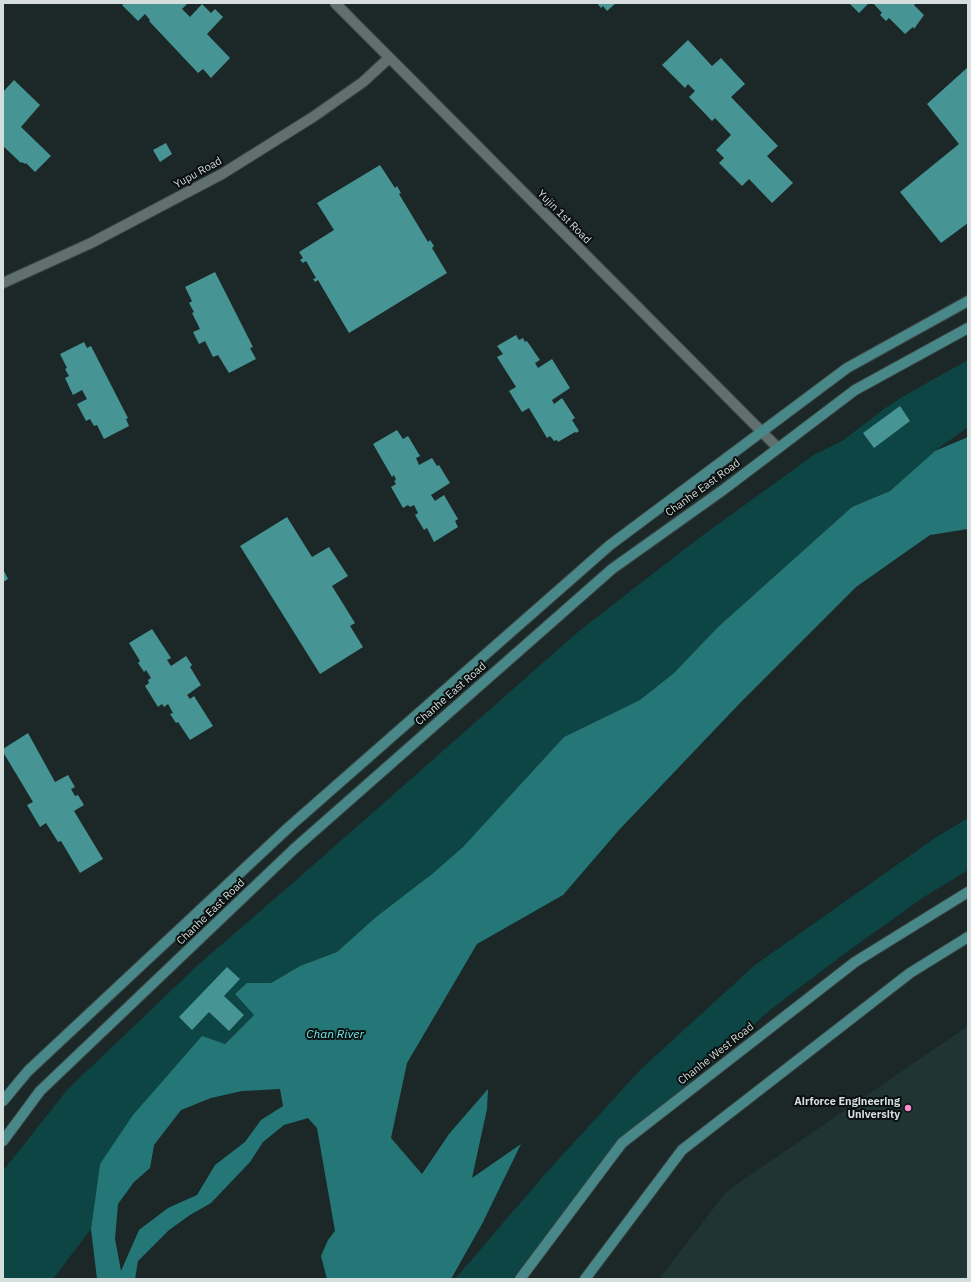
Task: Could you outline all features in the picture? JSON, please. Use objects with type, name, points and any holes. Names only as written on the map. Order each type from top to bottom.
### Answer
[{"type":"main road","name":"Chanhe East Road","points":[[3,1101],[28,1071],[301,816],[610,545],[847,368],[968,301]]},
{"type":"main road","name":"Chanhe East Road","points":[[3,1141],[40,1091],[294,849],[612,569],[723,490],[777,447],[855,390],[968,328]]},
{"type":"main road","name":"Chanhe West Road","points":[[520,1279],[622,1143],[855,962],[968,892]]},
{"type":"main road","points":[[585,1279],[682,1150],[910,972],[968,937]]},
{"type":"street","name":"Yujin 1st Road","points":[[335,3],[777,447]]},
{"type":"street","name":"Yupu Road","points":[[3,283],[92,244],[222,174],[313,117],[363,82],[389,58]]},
{"type":"shaded area","points":[[968,360],[968,427],[935,451],[890,491],[852,507],[718,627],[674,673],[640,700],[564,737],[463,847],[432,874],[376,917],[337,952],[300,966],[271,983],[247,983],[235,994],[254,1015],[100,1164],[91,1229],[53,1279],[3,1279],[3,1171],[67,1090],[199,964],[579,631],[699,538],[815,454],[842,441],[902,397]]},
{"type":"shaded area","points":[[968,818],[968,870],[924,897],[844,954],[770,1010],[692,1080],[574,1203],[512,1279],[455,1279],[546,1173],[642,1068],[755,965],[935,838]]},
{"type":"shaded area","name":"Airforce Engineering University","points":[[968,1026],[968,1279],[659,1279],[727,1191]]},
{"type":"water","name":"Chan River","points":[[968,437],[968,529],[930,535],[856,587],[741,702],[619,830],[563,895],[477,944],[407,1063],[391,1138],[422,1174],[449,1134],[488,1089],[487,1109],[472,1178],[521,1144],[482,1224],[451,1279],[327,1279],[321,1256],[328,1240],[335,1231],[317,1128],[308,1118],[284,1125],[263,1142],[250,1162],[211,1203],[190,1215],[169,1230],[138,1261],[135,1279],[97,1279],[91,1229],[100,1164],[133,1115],[202,1036],[225,1044],[254,1015],[235,994],[247,983],[271,983],[300,966],[337,952],[376,917],[432,874],[463,847],[564,737],[640,700],[674,673],[718,627],[852,507],[890,491],[935,451]],"holes":[[[280,1089],[283,1106],[261,1120],[245,1142],[215,1165],[197,1195],[168,1208],[139,1230],[121,1271],[115,1239],[118,1204],[134,1182],[150,1168],[154,1145],[181,1110],[211,1098],[242,1091]]]},
{"type":"building","points":[[124,3],[188,3],[182,9],[190,17],[202,4],[211,13],[215,9],[223,17],[207,34],[230,58],[211,78],[203,69],[198,73],[149,21],[150,20],[145,14],[138,21],[122,5]]},
{"type":"building","points":[[597,3],[616,3],[607,11],[603,6],[601,8]]},
{"type":"building","points":[[849,3],[869,3],[859,13]]},
{"type":"building","points":[[873,3],[916,3],[914,5],[924,15],[914,29],[913,27],[905,34],[889,18],[886,21],[880,15],[882,13]]},
{"type":"building","points":[[688,40],[712,66],[721,58],[745,84],[731,97],[778,146],[767,156],[793,183],[772,203],[749,179],[742,186],[719,163],[724,158],[716,150],[731,135],[715,118],[712,121],[689,97],[695,91],[688,84],[685,88],[662,65]]},
{"type":"building","points":[[968,67],[968,223],[941,243],[900,192],[959,144],[927,104]]},
{"type":"building","points":[[14,80],[40,105],[21,127],[51,156],[35,172],[26,163],[21,163],[3,146],[3,92]]},
{"type":"building","points":[[166,143],[172,154],[160,162],[153,150]]},
{"type":"building","points":[[380,165],[395,188],[397,186],[401,193],[399,194],[428,242],[430,240],[434,246],[432,248],[447,273],[349,333],[318,280],[315,282],[313,279],[316,278],[306,261],[303,263],[300,260],[303,258],[299,252],[334,230],[317,203]]},
{"type":"building","points":[[215,272],[253,347],[250,348],[256,359],[229,373],[218,355],[213,357],[205,341],[199,344],[193,332],[200,329],[192,313],[194,312],[189,303],[192,301],[185,287]]},
{"type":"building","points":[[516,335],[519,340],[523,338],[525,342],[527,341],[540,360],[535,363],[538,368],[552,359],[570,388],[552,400],[554,404],[562,398],[575,418],[572,420],[579,431],[558,442],[557,440],[554,441],[550,436],[547,438],[529,408],[522,412],[509,391],[516,387],[497,357],[503,354],[497,346]]},
{"type":"building","points":[[84,342],[87,348],[91,346],[128,418],[126,419],[129,426],[104,439],[97,425],[94,426],[90,419],[86,421],[77,404],[87,399],[82,390],[73,395],[65,378],[69,376],[60,354]]},
{"type":"building","points":[[900,406],[910,421],[874,448],[863,433]]},
{"type":"building","points":[[397,430],[403,439],[408,436],[420,456],[416,458],[419,465],[432,458],[437,466],[439,465],[450,483],[431,495],[435,501],[444,495],[458,519],[455,521],[458,527],[434,542],[427,528],[424,530],[415,515],[418,513],[414,505],[410,507],[408,505],[403,508],[391,487],[396,484],[394,481],[396,480],[394,475],[392,477],[373,444]]},
{"type":"building","points":[[287,517],[312,557],[329,547],[348,576],[332,586],[355,623],[350,626],[363,647],[320,674],[240,546]]},
{"type":"building","points":[[3,569],[8,579],[3,582]]},
{"type":"building","points":[[152,629],[171,658],[167,660],[171,666],[186,656],[192,665],[190,667],[201,685],[187,695],[190,699],[194,696],[213,726],[190,740],[178,722],[176,723],[170,714],[173,713],[168,704],[164,707],[162,704],[158,707],[145,686],[149,683],[148,680],[151,678],[146,670],[144,672],[138,663],[140,661],[129,643]]},
{"type":"building","points":[[28,733],[55,782],[68,775],[75,787],[71,789],[75,796],[78,795],[84,805],[74,811],[103,859],[80,873],[61,841],[58,842],[46,823],[40,827],[27,805],[33,802],[3,752],[3,749]]},
{"type":"building","points":[[227,967],[240,979],[224,996],[244,1015],[229,1031],[209,1012],[192,1030],[179,1017]]},
{"type":"place","name":"Airforce Engineering University","points":[[908,1108]]}]
